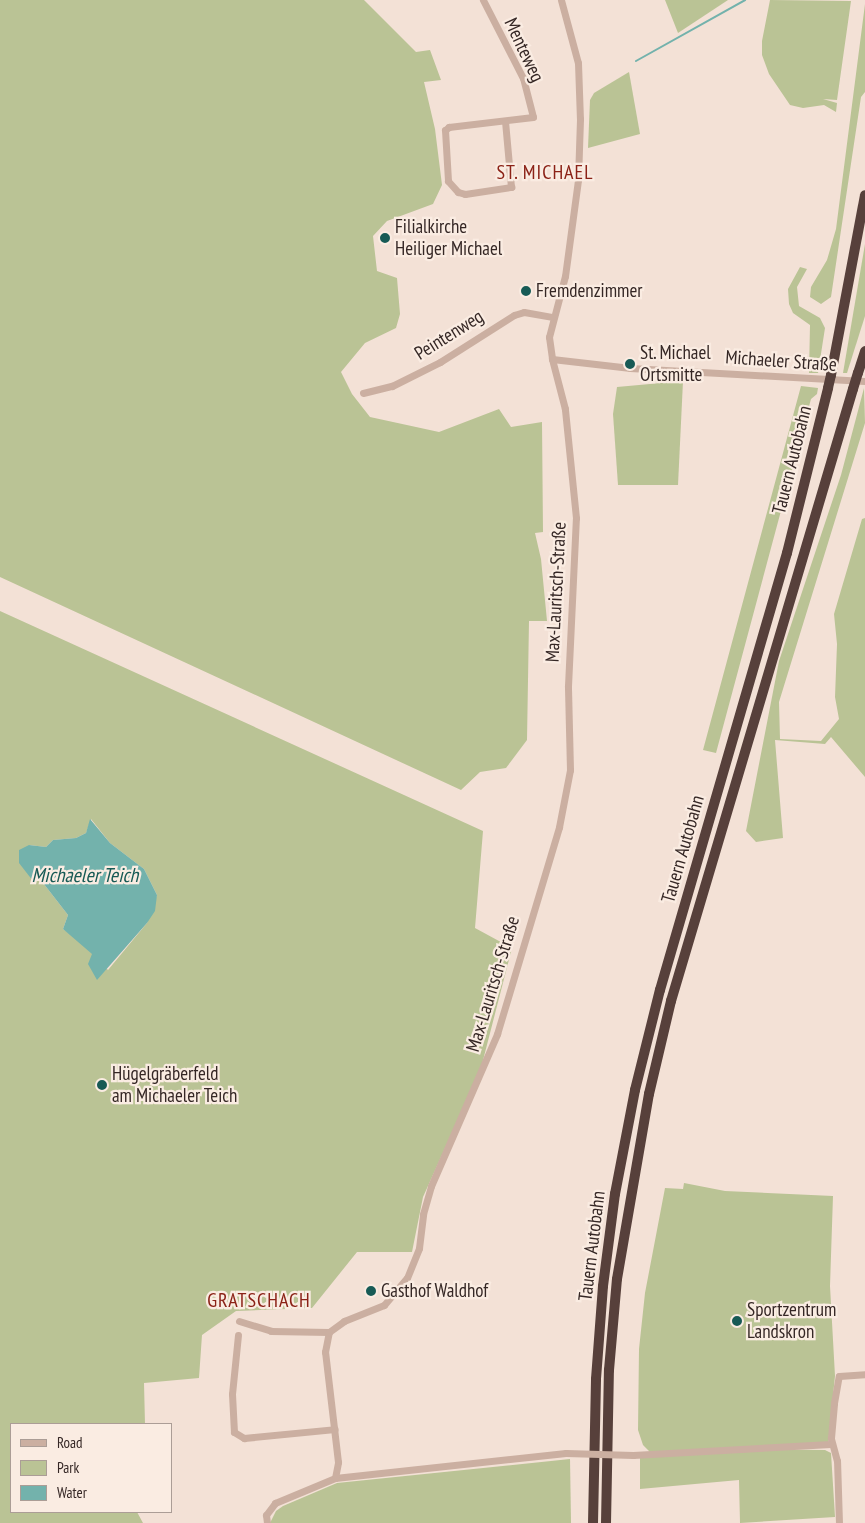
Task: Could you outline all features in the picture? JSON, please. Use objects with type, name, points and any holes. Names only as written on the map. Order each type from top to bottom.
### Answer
[{"type":"highway","name":"Tauern Autobahn","points":[[593,1523],[596,1379],[603,1286],[615,1194],[635,1090],[660,990],[787,553],[831,375],[865,195]]},
{"type":"highway","name":"Tauern Autobahn","points":[[606,1523],[610,1370],[617,1279],[649,1094],[671,1001],[853,389],[862,377],[865,351]]},
{"type":"street","name":"Menteweg","points":[[483,0],[524,78],[533,117],[449,127],[445,130],[448,181],[458,192],[465,194],[511,187],[505,121]]},
{"type":"street","points":[[552,359],[548,344],[552,318],[565,276],[578,180],[580,127],[578,63],[562,0]]},
{"type":"street","name":"Peintenweg","points":[[363,393],[392,386],[440,362],[514,315],[524,312],[552,318]]},
{"type":"street","name":"Michaeler Straße","points":[[552,359],[636,368],[862,377]]},
{"type":"street","name":"Max-Lauritsch-Straße","points":[[329,1332],[344,1321],[384,1305],[407,1278],[419,1248],[423,1214],[431,1186],[497,1034],[565,804],[570,770],[568,686],[576,518],[565,409],[552,359]]},
{"type":"street","points":[[239,1321],[271,1331],[329,1332],[325,1352],[338,1462],[336,1478]]},
{"type":"street","points":[[238,1335],[232,1394],[234,1432],[244,1438],[334,1428]]},
{"type":"street","points":[[839,1523],[837,1461],[831,1444],[839,1376],[865,1374]]},
{"type":"street","points":[[267,1523],[266,1515],[275,1503],[336,1478],[566,1453],[633,1455],[831,1444]]},
{"type":"green space","points":[[0,0],[364,0],[416,52],[430,50],[441,80],[424,82],[435,129],[442,185],[433,204],[387,221],[373,236],[377,271],[397,278],[400,314],[396,328],[365,343],[341,372],[352,394],[370,417],[439,432],[499,409],[511,427],[542,422],[543,532],[535,533],[541,559],[547,621],[529,621],[527,740],[506,768],[480,772],[461,790],[0,577]]},
{"type":"green space","points":[[665,0],[728,0],[678,33]]},
{"type":"green space","points":[[770,0],[851,1],[837,100],[823,99],[837,103],[836,112],[824,105],[803,108],[790,105],[769,74],[762,55],[762,41]]},
{"type":"green space","points":[[865,4],[865,92],[861,97],[831,297],[821,304],[810,297],[811,287],[827,260],[836,229]]},
{"type":"green space","points":[[629,72],[640,134],[588,148],[590,100],[594,93]]},
{"type":"green space","points":[[865,244],[865,316],[847,373],[843,373]]},
{"type":"green space","points":[[800,267],[807,269],[797,287],[799,306],[820,318],[825,328],[818,373],[809,373],[810,325],[793,313],[789,304],[788,289]]},
{"type":"green space","points":[[683,381],[678,485],[618,485],[613,414],[617,387]]},
{"type":"green space","points":[[801,386],[818,388],[817,394],[811,399],[716,753],[703,750]]},
{"type":"green space","points":[[864,388],[865,423],[779,702],[780,739],[821,741],[839,719],[835,697],[837,644],[834,614],[862,519],[865,518],[865,777],[831,737],[825,744],[775,740],[783,838],[756,842],[746,831],[779,661],[841,475]]},
{"type":"green space","points":[[0,611],[483,831],[475,928],[512,948],[481,1068],[423,1197],[412,1252],[357,1252],[312,1308],[236,1311],[202,1335],[199,1378],[144,1383],[145,1423],[10,1423],[10,1513],[138,1513],[143,1523],[0,1523]],"holes":[[[91,819],[110,843],[144,869],[157,895],[147,923],[108,970],[80,941],[63,929],[68,915],[40,879],[29,845],[46,847],[53,840],[76,838],[86,833]]]},
{"type":"green space","name":"Sportzentrum Landskron","points":[[684,1183],[725,1191],[833,1196],[830,1286],[835,1376],[828,1444],[650,1452],[643,1445],[638,1430],[639,1349],[645,1293],[665,1188],[683,1189]]},
{"type":"green space","points":[[752,1449],[825,1450],[831,1453],[835,1517],[740,1523],[739,1480],[640,1489],[640,1458]]},
{"type":"green space","points":[[570,1459],[571,1523],[270,1523],[276,1511],[283,1506],[337,1483]]},
{"type":"water","name":"Michaeler Teich","points":[[90,819],[110,843],[144,869],[157,895],[155,911],[147,923],[97,980],[88,964],[92,954],[63,929],[68,915],[40,879],[33,881],[19,863],[19,850],[29,845],[46,847],[53,840],[76,838],[86,833]]},
{"type":"waterway","points":[[636,61],[745,0]]},
{"type":"place","name":"Filialkirche Heiliger Michael","points":[[385,238]]},
{"type":"place","name":"Fremdenzimmer","points":[[526,291]]},
{"type":"place","name":"St. Michael Ortsmitte","points":[[630,364]]},
{"type":"place","name":"Hügelgräberfeld am Michaeler Teich","points":[[102,1085]]},
{"type":"place","name":"Gasthof Waldhof","points":[[371,1291]]},
{"type":"place","name":"Sportzentrum Landskron","points":[[737,1321]]},
{"type":"district","name":"ST. MICHAEL","points":[[545,172]]},
{"type":"district","name":"GRATSCHACH","points":[[259,1300]]}]
